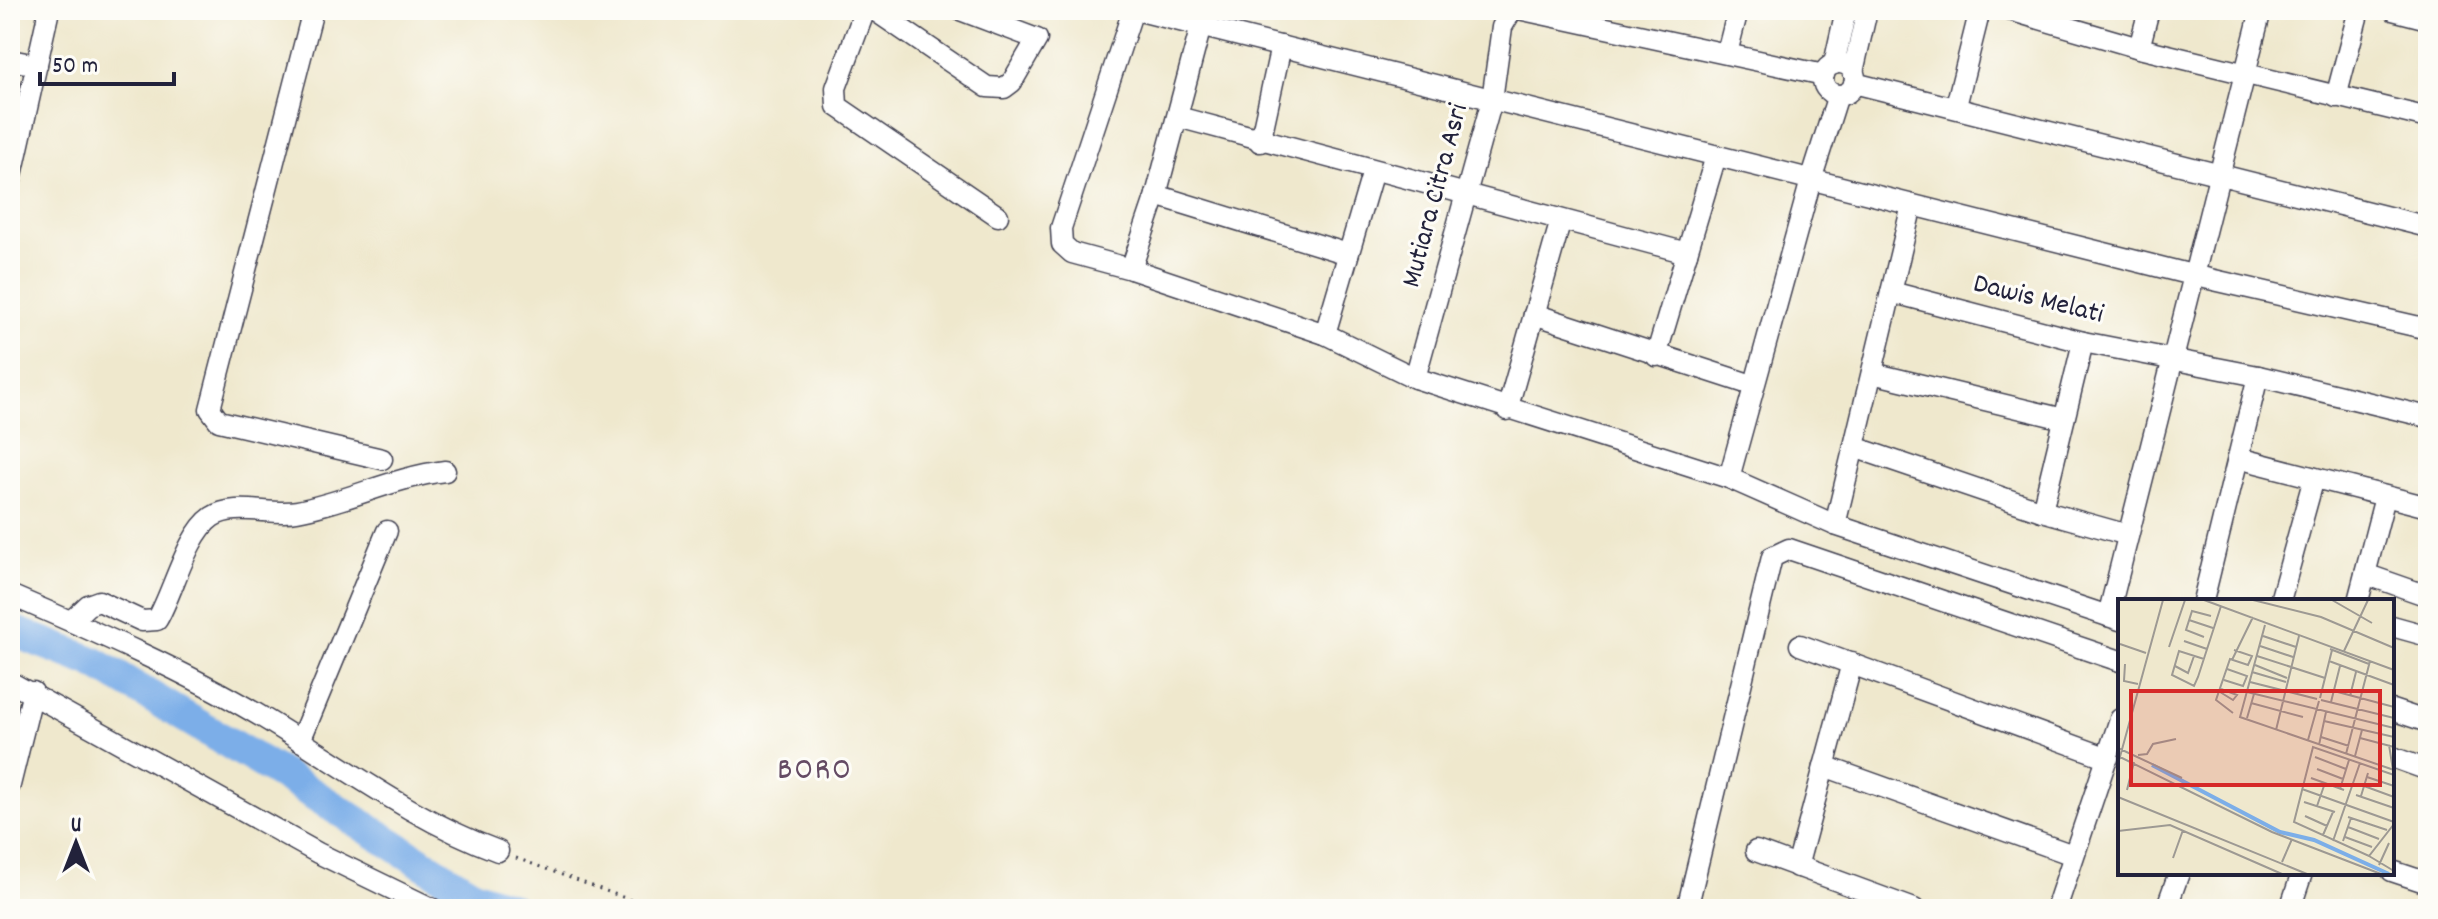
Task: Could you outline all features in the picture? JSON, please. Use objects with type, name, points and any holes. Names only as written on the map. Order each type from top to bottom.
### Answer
[{"type":"street","points":[[10,184],[49,10]]},
{"type":"street","points":[[313,10],[210,409],[219,421],[382,459]]},
{"type":"street","points":[[865,10],[836,88],[837,106],[998,216]]},
{"type":"street","points":[[874,10],[987,87],[1004,88],[1012,82],[1037,39],[960,10]]},
{"type":"street","points":[[2261,10],[2243,72],[2192,275],[2128,535],[2114,618],[1835,525],[1729,478],[1507,410],[1415,378],[1325,334],[1131,269],[1072,253],[1062,244],[1061,236],[1135,10],[2192,275],[2428,329]]},
{"type":"street","points":[[1523,10],[1841,78],[2428,227]]},
{"type":"street","points":[[1727,53],[1738,10]]},
{"type":"street","points":[[1841,78],[1846,10]]},
{"type":"street","points":[[1729,478],[1752,385],[1841,78],[1867,10]]},
{"type":"street","points":[[1956,106],[1980,10]]},
{"type":"street","points":[[2009,10],[2139,48],[2428,118]]},
{"type":"street","points":[[2139,48],[2149,10]]},
{"type":"street","points":[[2336,97],[2359,10]]},
{"type":"street","points":[[2393,10],[2428,19]]},
{"type":"street","name":"Mutiara Citra Asri","points":[[1415,378],[1468,196],[1492,100],[1503,16]]},
{"type":"street","points":[[1131,269],[1156,195],[1201,26]]},
{"type":"street","points":[[1260,142],[1281,46]]},
{"type":"street","points":[[10,60],[37,65]]},
{"type":"street","points":[[1178,117],[1260,142],[1687,253]]},
{"type":"street","points":[[1656,356],[1716,156]]},
{"type":"street","points":[[1325,334],[1373,171]]},
{"type":"street","points":[[1156,195],[1348,254]]},
{"type":"street","points":[[1835,525],[1912,205]]},
{"type":"street","points":[[1507,410],[1561,220]]},
{"type":"street","name":"Dawis Melati","points":[[1891,292],[2083,342],[2258,376],[2428,417]]},
{"type":"street","points":[[1534,314],[1752,385]]},
{"type":"street","points":[[2042,511],[2083,342]]},
{"type":"street","points":[[1872,373],[2064,419]]},
{"type":"street","points":[[2203,599],[2258,376]]},
{"type":"street","points":[[1854,447],[2042,511],[2128,535]]},
{"type":"street","points":[[2238,458],[2428,507]]},
{"type":"street","points":[[71,621],[88,605],[99,601],[142,621],[157,620],[200,529],[213,516],[229,512],[295,512],[410,477],[445,471]]},
{"type":"street","points":[[2281,599],[2314,478]]},
{"type":"street","points":[[2359,599],[2385,497]]},
{"type":"street","points":[[300,741],[387,531]]},
{"type":"street","points":[[1687,909],[1772,557],[1779,552],[1789,549],[2118,660]]},
{"type":"street","points":[[2365,574],[2428,596]]},
{"type":"street","points":[[10,595],[71,621],[264,718],[431,822],[498,851]]},
{"type":"street","points":[[2394,627],[2428,636]]},
{"type":"street","points":[[1800,645],[2108,758]]},
{"type":"street","points":[[1797,867],[1852,663]]},
{"type":"street","points":[[10,682],[33,692],[318,853],[433,909]]},
{"type":"street","points":[[10,785],[33,692]]},
{"type":"street","points":[[2394,711],[2428,722]]},
{"type":"street","points":[[2056,909],[2118,726]]},
{"type":"street","points":[[2394,758],[2428,770]]},
{"type":"street","points":[[1824,766],[2073,855]]},
{"type":"street","points":[[1756,851],[1902,906]]},
{"type":"street","points":[[2394,872],[2428,883]]},
{"type":"street","points":[[2166,909],[2178,875]]},
{"type":"street","points":[[2290,909],[2301,875]]},
{"type":"path","points":[[498,851],[655,909]]},
{"type":"waterway","points":[[10,630],[93,662],[294,782],[473,895],[512,909]]},
{"type":"district","name":"BORO","points":[[815,772]]}]
